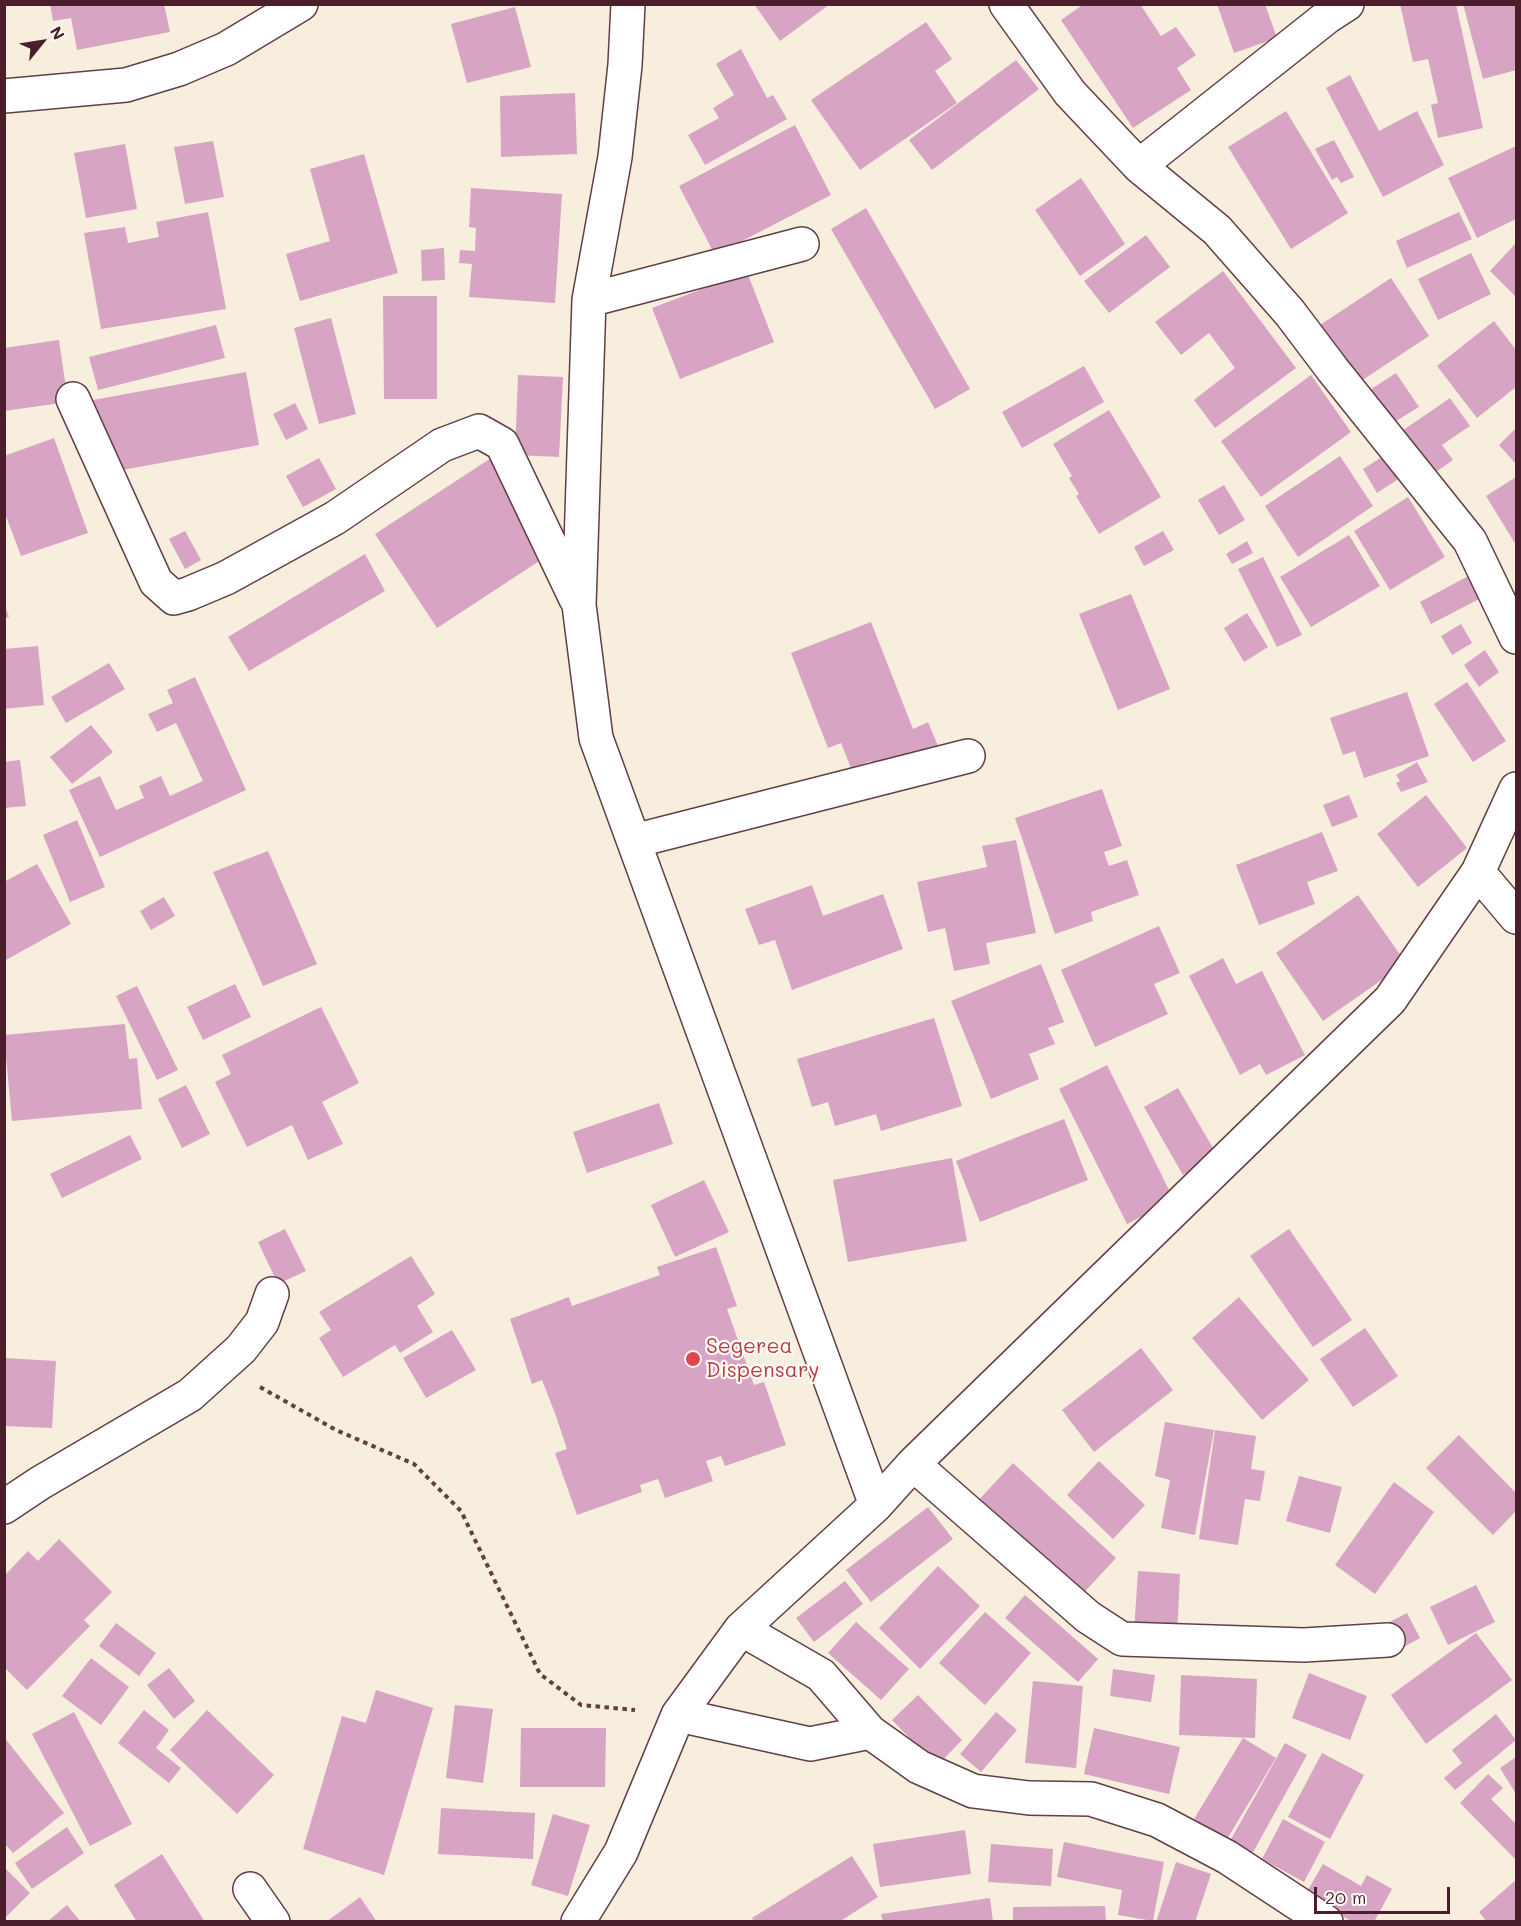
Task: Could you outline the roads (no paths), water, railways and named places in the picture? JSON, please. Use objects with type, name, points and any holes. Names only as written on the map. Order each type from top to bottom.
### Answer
[{"type":"street","points":[[4,96],[126,86],[179,69],[226,49],[301,4]]},
{"type":"street","points":[[628,4],[625,65],[615,157],[589,300],[579,605],[596,738],[876,1505]]},
{"type":"street","points":[[1006,4],[1070,93],[1139,166],[1217,230],[1290,313],[1470,541],[1516,637]]},
{"type":"street","points":[[1139,166],[1327,17],[1347,4]]},
{"type":"street","points":[[589,300],[802,244]]},
{"type":"street","points":[[73,399],[156,582],[174,598],[226,578],[335,518],[442,445],[480,431],[502,444],[579,605]]},
{"type":"street","points":[[634,841],[968,756]]},
{"type":"street","points":[[578,1922],[621,1852],[678,1714],[741,1629],[876,1505],[913,1464],[1390,1000],[1478,872],[1516,789]]},
{"type":"street","points":[[1478,872],[1516,917]]},
{"type":"street","points":[[4,1507],[190,1395],[222,1368],[262,1322],[272,1294]]},
{"type":"street","points":[[913,1464],[1088,1617],[1122,1639],[1304,1645],[1388,1640]]},
{"type":"street","points":[[741,1629],[821,1675],[870,1732],[919,1767],[973,1791],[1029,1797],[1091,1799],[1157,1820],[1227,1857],[1326,1922]]},
{"type":"street","points":[[678,1714],[810,1744],[870,1732]]},
{"type":"street","points":[[250,1889],[273,1922]]},
{"type":"place","name":"Segerea Dispensary","points":[[693,1359]]}]
